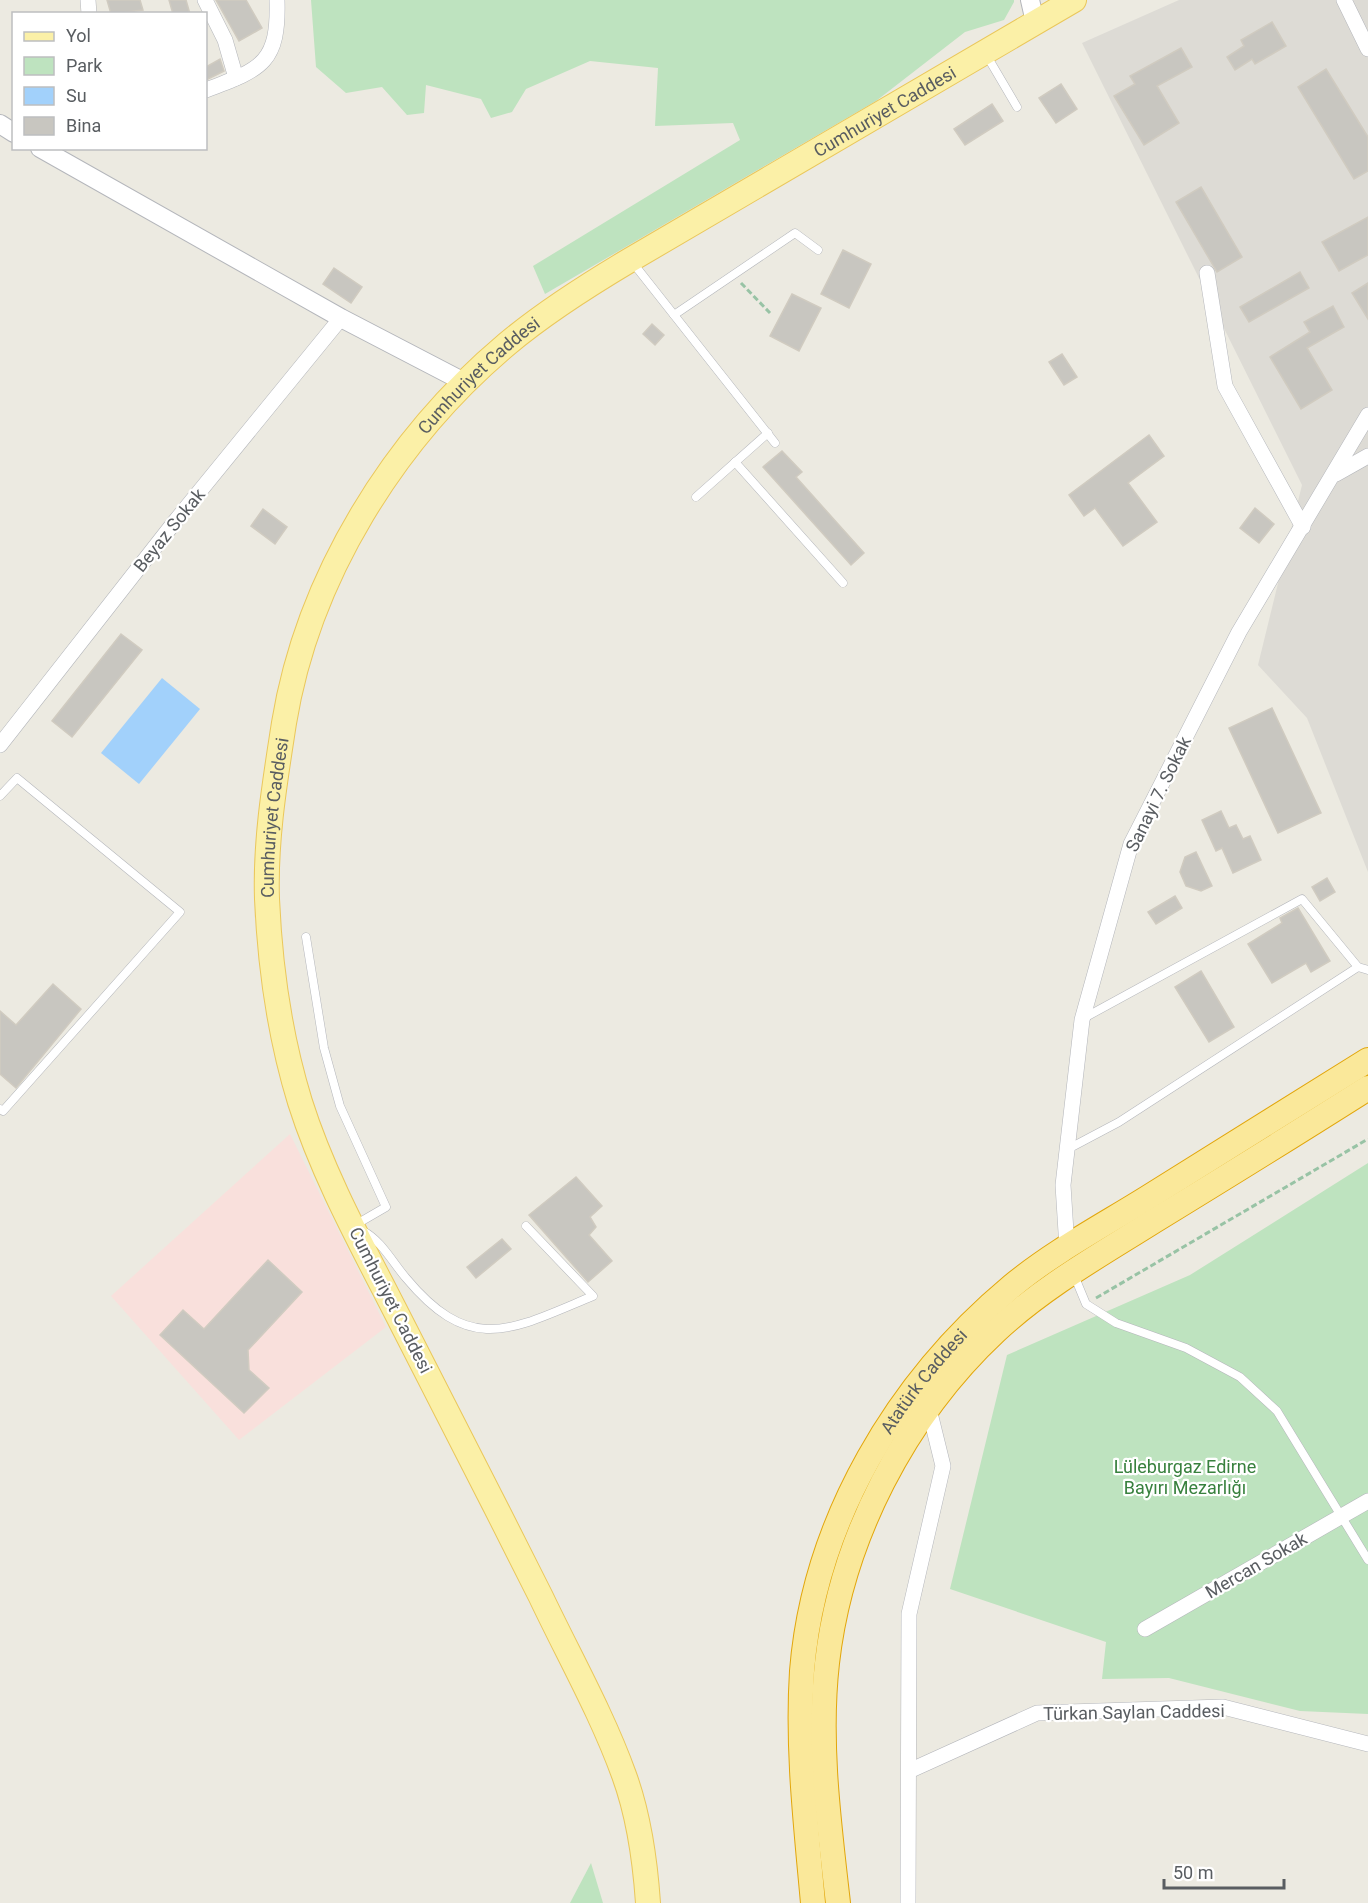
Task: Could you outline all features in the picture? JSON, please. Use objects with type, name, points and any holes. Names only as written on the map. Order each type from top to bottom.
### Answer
[{"type":"highway","name":"Atatürk Caddesi","points":[[813,1903],[802,1781],[802,1669],[812,1607],[835,1531],[870,1456],[919,1380],[988,1307],[1014,1285],[1067,1248],[1368,1060]]},
{"type":"highway","name":"Atatürk Caddesi","points":[[838,1903],[824,1723],[827,1666],[833,1623],[843,1581],[861,1527],[898,1456],[929,1408],[950,1381],[996,1331],[1073,1273],[1368,1088]]},
{"type":"main road","name":"Cumhuriyet Caddesi","points":[[648,1903],[645,1857],[636,1813],[608,1733],[353,1226],[302,1107],[280,1012],[267,899],[275,782],[290,687],[299,652],[330,573],[346,541],[394,467],[466,383],[506,345],[536,321],[630,260],[984,52],[1049,7]]},
{"type":"street","points":[[205,0],[225,40],[236,78]]},
{"type":"street","points":[[207,90],[247,74],[264,60],[274,45],[278,32],[277,0]]},
{"type":"street","points":[[1344,0],[1368,48]]},
{"type":"street","points":[[45,150],[341,318],[466,383]]},
{"type":"street","points":[[1207,273],[1225,386],[1303,527]]},
{"type":"street","name":"Beyaz Sokak","points":[[0,745],[173,524],[341,318]]},
{"type":"street","name":"Sanayi 7. Sokak","points":[[1067,1248],[1063,1185],[1082,1020],[1131,844],[1239,632],[1368,415]]},
{"type":"street","points":[[1333,476],[1368,456]]},
{"type":"street","points":[[908,1903],[909,1614],[944,1467],[929,1408]]},
{"type":"street","name":"Mercan Sokak","points":[[1145,1629],[1368,1501]]},
{"type":"street","name":"Türkan Saylan Caddesi","points":[[909,1771],[1036,1713],[1223,1707],[1368,1744]]},
{"type":"lane","points":[[984,52],[1017,107]]},
{"type":"lane","points":[[674,315],[795,233],[818,250]]},
{"type":"lane","points":[[630,260],[775,443]]},
{"type":"lane","points":[[696,497],[768,433]]},
{"type":"lane","points":[[735,462],[843,583]]},
{"type":"lane","points":[[0,796],[16,778],[180,912],[3,1111],[0,1109]]},
{"type":"lane","points":[[1082,1020],[1302,898],[1358,967],[1368,970]]},
{"type":"lane","points":[[306,937],[324,1048],[340,1106],[386,1207],[353,1226]]},
{"type":"lane","points":[[1066,1150],[1119,1122],[1358,967]]},
{"type":"lane","points":[[353,1226],[368,1233],[427,1302],[442,1315],[476,1330],[507,1327],[593,1296],[526,1226]]},
{"type":"lane","points":[[1073,1273],[1086,1304],[1116,1323],[1186,1348],[1240,1377],[1277,1411],[1368,1560]]},
{"type":"path","points":[[734,275],[770,313]]},
{"type":"path","points":[[1086,1304],[1368,1139]]},
{"type":"shaded area","points":[[1179,0],[1368,0],[1368,872],[1307,718],[1258,665],[1302,485],[1082,43]]},
{"type":"shaded area","points":[[290,1134],[386,1327],[239,1440],[111,1296]]},
{"type":"green space","points":[[311,0],[1014,0],[1014,2],[1004,20],[965,32],[876,101],[545,294],[533,266],[740,140],[733,123],[655,126],[658,68],[590,61],[526,89],[512,112],[491,118],[481,99],[426,85],[424,113],[407,115],[382,87],[346,93],[316,67]]},
{"type":"green space","name":"Lüleburgaz Edirne Bayırı Mezarlığı","points":[[1368,1163],[1368,1714],[1300,1711],[1169,1678],[1102,1679],[1106,1642],[950,1589],[1007,1355],[1190,1275]]},
{"type":"green space","points":[[591,1863],[603,1903],[570,1903]]},
{"type":"water","points":[[162,678],[200,709],[139,784],[101,753]]},
{"type":"building","points":[[107,0],[140,0],[143,10],[127,12],[110,12]]},
{"type":"building","points":[[169,0],[186,0],[189,12],[172,12]]},
{"type":"building","points":[[216,0],[246,0],[262,28],[239,41]]},
{"type":"building","points":[[1272,22],[1286,46],[1255,64],[1252,59],[1235,70],[1227,57],[1244,46],[1241,40]]},
{"type":"building","points":[[1181,48],[1192,67],[1157,86],[1179,123],[1144,145],[1114,96],[1135,84],[1130,76]]},
{"type":"building","points":[[220,59],[224,71],[207,80],[207,66]]},
{"type":"building","points":[[1326,69],[1368,137],[1368,171],[1354,179],[1298,87]]},
{"type":"building","points":[[1061,84],[1077,109],[1056,123],[1039,98]]},
{"type":"building","points":[[992,104],[1003,121],[965,145],[954,129]]},
{"type":"building","points":[[1201,187],[1242,257],[1217,272],[1176,202]]},
{"type":"building","points":[[1368,217],[1368,255],[1339,271],[1322,242]]},
{"type":"building","points":[[843,250],[871,264],[849,308],[821,294]]},
{"type":"building","points":[[334,268],[362,287],[351,303],[323,284]]},
{"type":"building","points":[[1300,272],[1309,288],[1249,322],[1240,307]]},
{"type":"building","points":[[1368,283],[1368,319],[1352,293]]},
{"type":"building","points":[[792,294],[821,308],[799,351],[770,336]]},
{"type":"building","points":[[1333,306],[1344,327],[1307,348],[1332,390],[1301,409],[1270,357],[1310,332],[1304,322]]},
{"type":"building","points":[[652,324],[664,335],[655,345],[643,334]]},
{"type":"building","points":[[1062,354],[1077,377],[1064,385],[1049,362]]},
{"type":"building","points":[[1149,435],[1164,456],[1128,483],[1157,522],[1123,546],[1095,508],[1084,516],[1069,495]]},
{"type":"building","points":[[782,451],[802,472],[796,477],[864,553],[851,565],[763,467]]},
{"type":"building","points":[[1255,508],[1274,524],[1259,543],[1240,528]]},
{"type":"building","points":[[263,509],[287,527],[275,544],[251,526]]},
{"type":"building","points":[[121,634],[142,650],[72,737],[52,721]]},
{"type":"building","points":[[1272,708],[1321,813],[1278,833],[1229,728]]},
{"type":"building","points":[[1221,811],[1229,828],[1236,825],[1243,839],[1250,836],[1261,860],[1233,873],[1222,848],[1216,851],[1202,820]]},
{"type":"building","points":[[1196,852],[1212,886],[1201,891],[1186,886],[1180,872],[1185,857]]},
{"type":"building","points":[[1327,878],[1335,892],[1320,901],[1312,887]]},
{"type":"building","points":[[1175,896],[1182,908],[1156,924],[1148,912]]},
{"type":"building","points":[[1298,908],[1330,961],[1311,972],[1306,963],[1272,983],[1248,944],[1282,923],[1280,918]]},
{"type":"building","points":[[1201,971],[1234,1027],[1209,1042],[1175,987]]},
{"type":"building","points":[[53,984],[81,1009],[16,1088],[0,1074],[0,1011],[16,1025]]},
{"type":"building","points":[[576,1177],[602,1206],[590,1217],[596,1227],[589,1235],[612,1261],[588,1282],[529,1215]]},
{"type":"building","points":[[502,1239],[511,1249],[476,1278],[467,1267]]},
{"type":"building","points":[[268,1260],[302,1292],[248,1350],[249,1370],[269,1388],[244,1413],[160,1335],[183,1310],[204,1329]]}]
